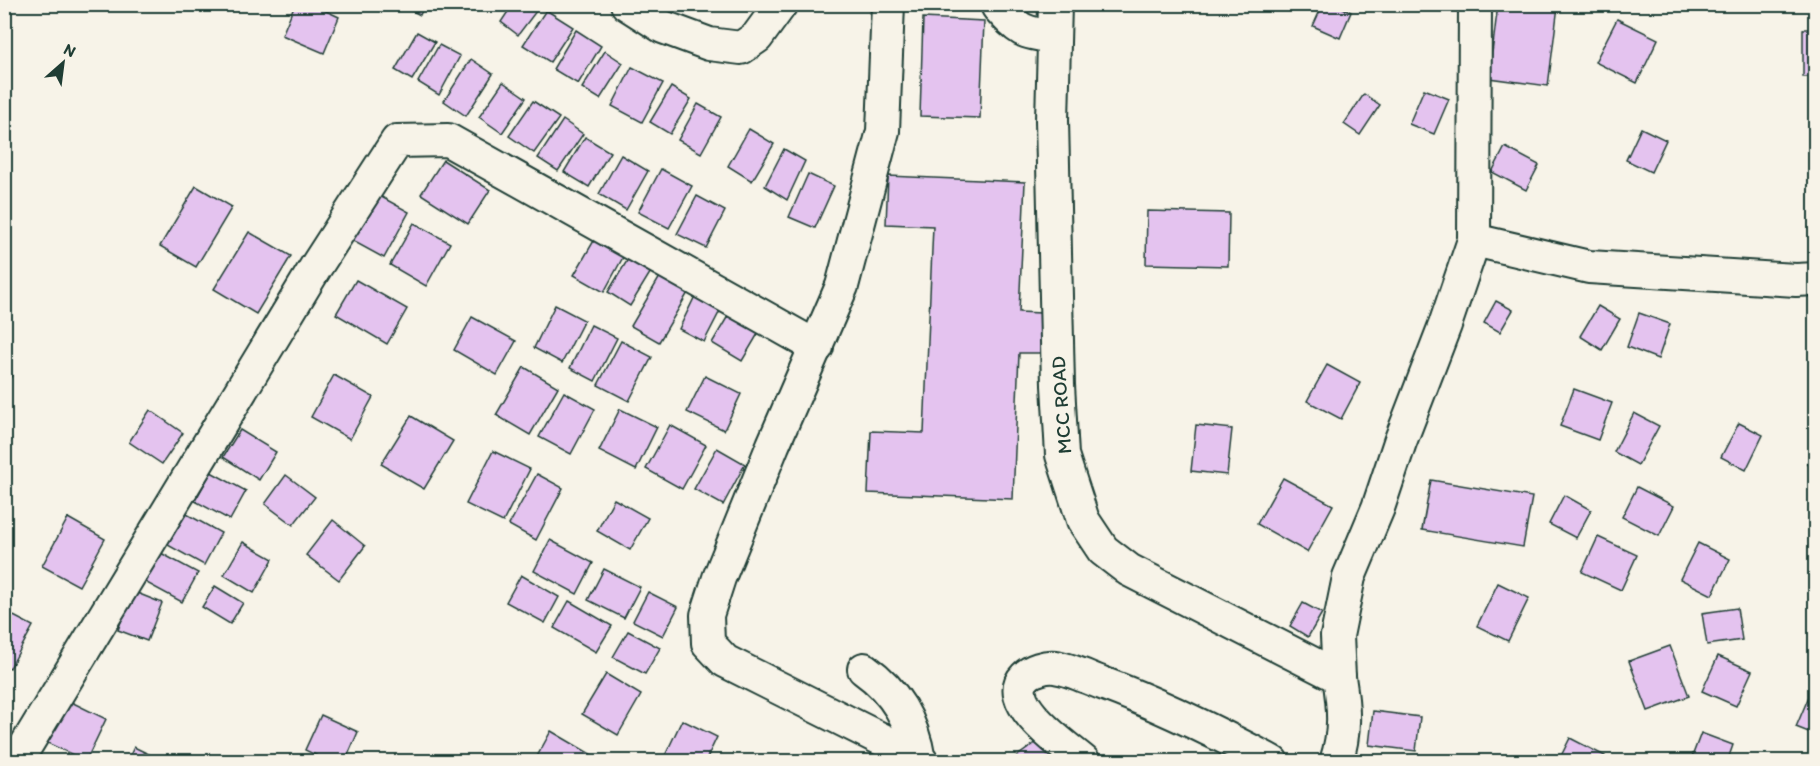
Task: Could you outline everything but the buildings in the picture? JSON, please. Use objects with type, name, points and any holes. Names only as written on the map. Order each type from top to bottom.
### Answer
[{"type":"street","points":[[627,4],[663,27],[709,44],[741,48],[757,37],[781,4]]},
{"type":"street","points":[[888,4],[884,130],[842,286],[773,445],[719,578],[707,615],[708,643],[725,661],[921,761]]},
{"type":"street","points":[[998,4],[998,8],[1015,25],[1031,34],[1054,36]]},
{"type":"street","name":"MCC ROAD","points":[[1055,4],[1052,120],[1058,386],[1062,455],[1083,520],[1103,550],[1129,570],[1339,677]]},
{"type":"street","points":[[1336,762],[1342,744],[1344,717],[1337,636],[1349,577],[1378,508],[1474,240],[1475,4]]},
{"type":"street","points":[[16,762],[317,266],[397,141],[448,140],[817,347]]},
{"type":"street","points":[[1474,240],[1589,267],[1796,280],[1815,279]]},
{"type":"street","points":[[1084,762],[1036,722],[1022,701],[1020,688],[1024,677],[1036,670],[1054,667],[1095,680],[1197,722],[1272,762]]},
{"type":"street","points":[[864,669],[882,682],[899,704],[916,740],[921,761]]}]
